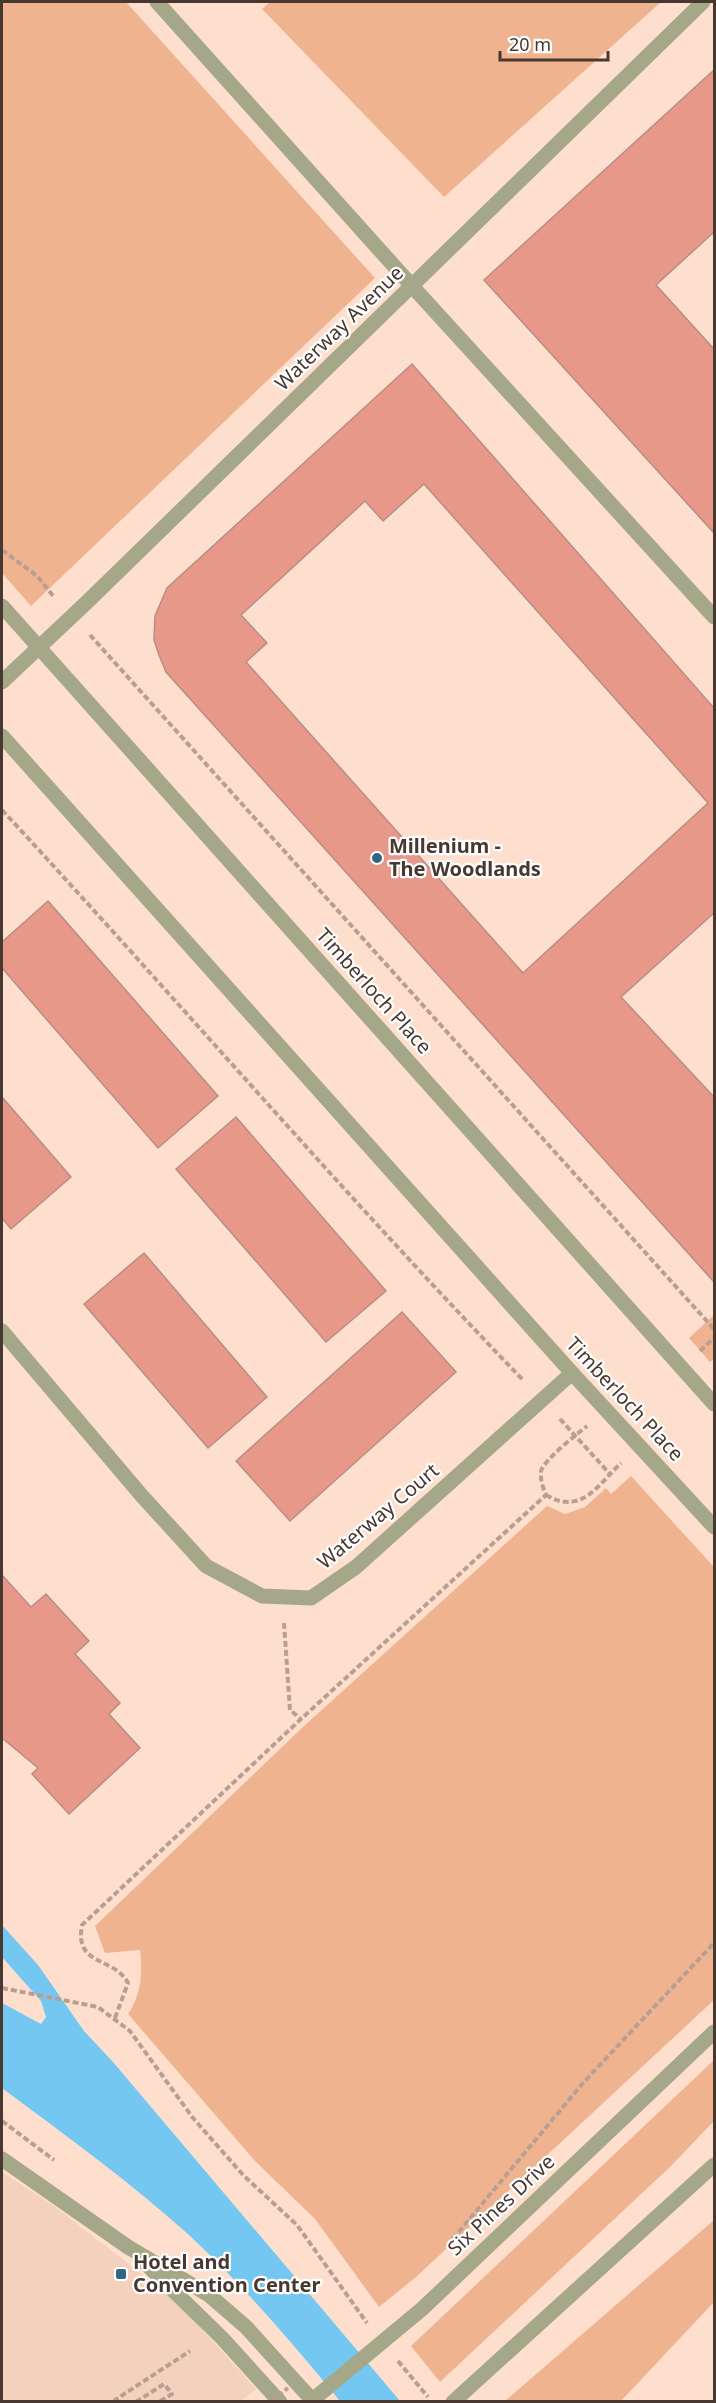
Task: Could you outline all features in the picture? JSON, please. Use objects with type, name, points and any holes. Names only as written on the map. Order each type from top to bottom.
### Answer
[{"type":"street","points":[[157,2],[714,617]]},
{"type":"street","name":"Waterway Avenue","points":[[2,682],[71,618],[703,2]]},
{"type":"street","name":"Timberloch Place","points":[[2,606],[714,1404]]},
{"type":"street","name":"Timberloch Place","points":[[2,736],[572,1373],[714,1527]]},
{"type":"street","name":"Waterway Court","points":[[2,1331],[142,1496],[206,1566],[262,1596],[311,1598],[356,1567],[572,1373]]},
{"type":"street","name":"Six Pines Drive","points":[[312,2402],[422,2309],[714,2032]]},
{"type":"street","points":[[2,2159],[128,2247],[187,2280],[225,2308],[273,2355],[312,2402]]},
{"type":"street","points":[[453,2402],[714,2165]]},
{"type":"street","points":[[128,2247],[222,2338],[280,2402]]},
{"type":"path","points":[[2,550],[37,576],[71,618],[112,657],[714,1329]]},
{"type":"path","points":[[2,810],[119,936],[427,1281],[542,1400],[576,1436],[610,1474],[583,1499],[572,1503],[558,1503],[546,1495],[542,1485],[542,1470],[549,1460],[576,1436],[605,1409]]},
{"type":"path","points":[[115,2018],[128,1983],[124,1975],[86,1953],[80,1937],[82,1925],[301,1719],[546,1495]]},
{"type":"path","points":[[282,1597],[290,1710],[301,1719]]},
{"type":"path","points":[[446,2247],[583,2083],[714,1943]]},
{"type":"path","points":[[2,1988],[27,1995],[98,2007],[130,2031],[193,2118],[243,2175],[297,2225],[374,2332]]},
{"type":"path","points":[[116,2402],[115,2400],[190,2351]]},
{"type":"path","points":[[395,2358],[431,2402]]},
{"type":"path","points":[[136,2402],[164,2384],[172,2394],[159,2402]]},
{"type":"shaded area","points":[[2,2],[126,2],[375,278],[31,606],[2,573]]},
{"type":"shaded area","points":[[270,2],[661,2],[444,197],[262,9]]},
{"type":"shaded area","points":[[714,1315],[714,1359],[710,1362],[689,1338]]},
{"type":"shaded area","points":[[631,1476],[714,1567],[714,2000],[416,2277],[379,2307],[315,2219],[255,2161],[128,2014],[136,1999],[140,1984],[140,1950],[105,1953],[95,1926],[304,1726],[547,1506],[565,1514],[585,1507],[606,1488],[611,1494]]},
{"type":"shaded area","points":[[714,2060],[714,2121],[670,2167],[440,2382],[411,2346]]},
{"type":"shaded area","points":[[2,2172],[54,2206],[175,2300],[256,2389],[241,2401],[2,2401]]},
{"type":"shaded area","points":[[714,2220],[714,2302],[621,2401],[505,2401]]},
{"type":"water","points":[[2,1925],[38,1965],[84,2031],[113,2062],[400,2401],[340,2401],[249,2295],[189,2235],[121,2178],[2,2088],[2,2003],[41,2024],[46,2017],[41,2001],[2,1957]]},
{"type":"building","points":[[714,70],[714,232],[656,285],[714,349],[714,533],[484,280]]},
{"type":"building","name":"Millenium - The Woodlands","points":[[412,364],[714,708],[714,913],[621,997],[714,1097],[714,1282],[166,672],[154,640],[155,616],[167,588]],"holes":[[[424,484],[708,803],[523,973],[246,662],[267,643],[241,615],[365,501],[383,521]]]},
{"type":"building","points":[[48,901],[218,1096],[158,1148],[2,968],[2,942]]},
{"type":"building","points":[[2,1097],[71,1177],[11,1229],[2,1218]]},
{"type":"building","points":[[236,1117],[386,1291],[326,1342],[176,1169]]},
{"type":"building","points":[[144,1253],[267,1397],[208,1448],[84,1304]]},
{"type":"building","points":[[402,1312],[456,1372],[290,1521],[236,1461]]},
{"type":"building","points":[[2,1575],[31,1607],[46,1594],[89,1641],[75,1654],[120,1703],[109,1714],[140,1748],[69,1814],[32,1774],[38,1768],[2,1738]]},
{"type":"place","name":"Millenium - The Woodlands","points":[[377,858]]},
{"type":"place","name":"Hotel and Convention Center","points":[[121,2274]]}]
